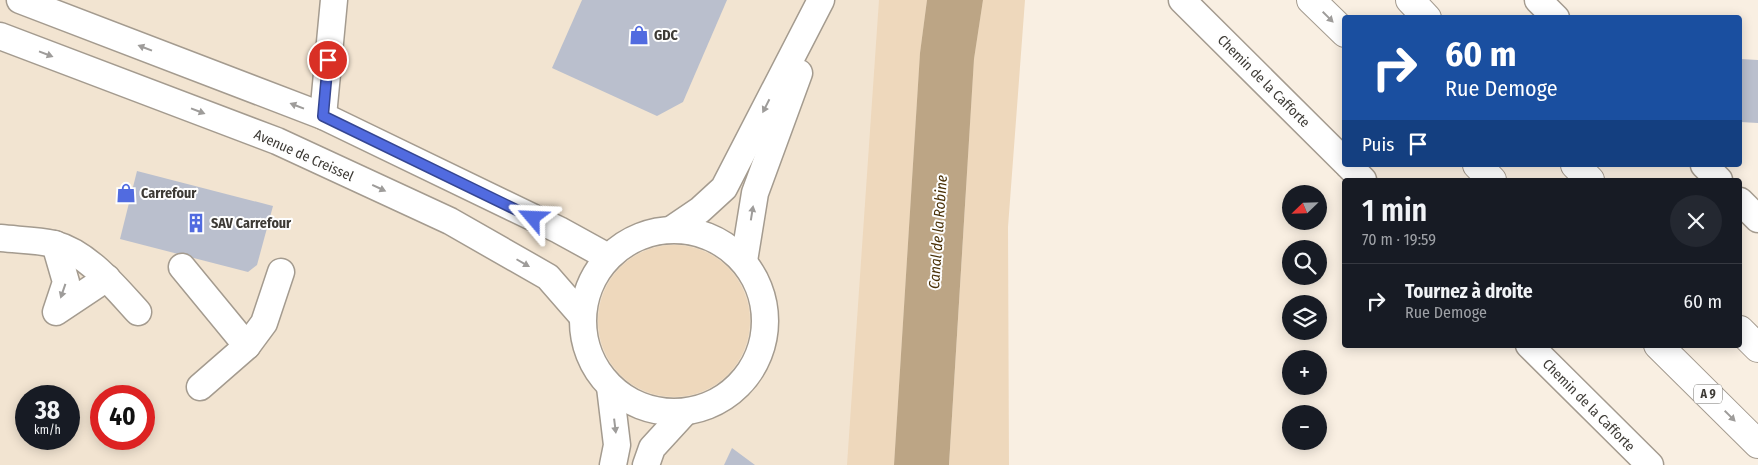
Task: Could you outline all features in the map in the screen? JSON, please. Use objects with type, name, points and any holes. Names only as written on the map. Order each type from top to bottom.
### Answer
[{"type":"highway","points":[[1311,0],[1342,31]]},
{"type":"highway","points":[[1410,0],[1424,15]]},
{"type":"highway","points":[[1479,167],[1490,178]]},
{"type":"highway","points":[[1577,167],[1588,178]]},
{"type":"highway","points":[[1742,332],[1758,348]]},
{"type":"highway","name":"A 9","points":[[1661,348],[1758,444]]},
{"type":"street","points":[[20,0],[323,116],[559,230],[608,257]]},
{"type":"street","points":[[323,116],[334,0]]},
{"type":"street","points":[[672,229],[700,210],[724,188],[820,0]]},
{"type":"street","points":[[744,261],[755,193],[825,0]]},
{"type":"street","name":"Chemin de la Cafforte","points":[[1182,0],[1342,159]]},
{"type":"street","points":[[1538,0],[1553,15]]},
{"type":"street","name":"Avenue de Creissel","points":[[0,36],[276,141],[450,221],[548,277],[582,316]]},
{"type":"street","points":[[1350,167],[1361,178]]},
{"type":"street","points":[[1706,167],[1717,178]]},
{"type":"street","points":[[1742,203],[1758,218]]},
{"type":"street","points":[[672,229],[699,232],[724,243],[744,261],[759,286],[766,313],[764,341],[754,368],[736,389],[712,405],[685,412],[658,411],[632,403],[610,387],[594,366],[585,342],[582,316],[586,295],[595,275],[608,257],[626,242],[641,236],[672,229]]},
{"type":"street","points":[[0,238],[55,244],[85,260],[107,278],[138,312]]},
{"type":"street","points":[[55,244],[66,282],[56,312],[107,278]]},
{"type":"street","points":[[182,267],[247,346]]},
{"type":"street","points":[[200,388],[247,346],[264,323],[281,272]]},
{"type":"street","name":"Chemin de la Cafforte","points":[[1532,348],[1650,465]]},
{"type":"street","points":[[610,387],[617,444],[613,465]]},
{"type":"street","points":[[646,465],[652,448],[685,412]]},
{"type":"shaded area","points":[[0,0],[990,0],[932,465],[0,465]]},
{"type":"shaded area","points":[[879,0],[927,0],[920,53],[894,465],[847,465]]},
{"type":"shaded area","points":[[983,0],[1025,0],[1008,227],[1009,465],[949,465],[974,59]]},
{"type":"shaded area","points":[[674,245],[703,251],[728,267],[744,292],[750,321],[744,350],[728,375],[703,391],[674,397],[645,391],[620,375],[604,350],[598,321],[604,292],[620,267],[645,251]]},
{"type":"water","name":"Canal de la Robine","points":[[927,0],[983,0],[974,59],[949,465],[894,465],[920,53]]},
{"type":"building","points":[[582,0],[727,0],[683,102],[657,116],[552,68]]},
{"type":"building","points":[[1742,59],[1758,60],[1758,123],[1742,122]]},
{"type":"building","name":"SAV Carrefour","points":[[137,171],[273,206],[257,265],[248,272],[120,239]]},
{"type":"building","points":[[732,448],[755,465],[724,465]]},
{"type":"place","name":"GDC","points":[[639,35]]},
{"type":"place","name":"Carrefour","points":[[126,193]]},
{"type":"place","name":"SAV Carrefour","points":[[196,223]]},
{"type":"route","points":[[328,60],[323,116],[533,218]]}]
